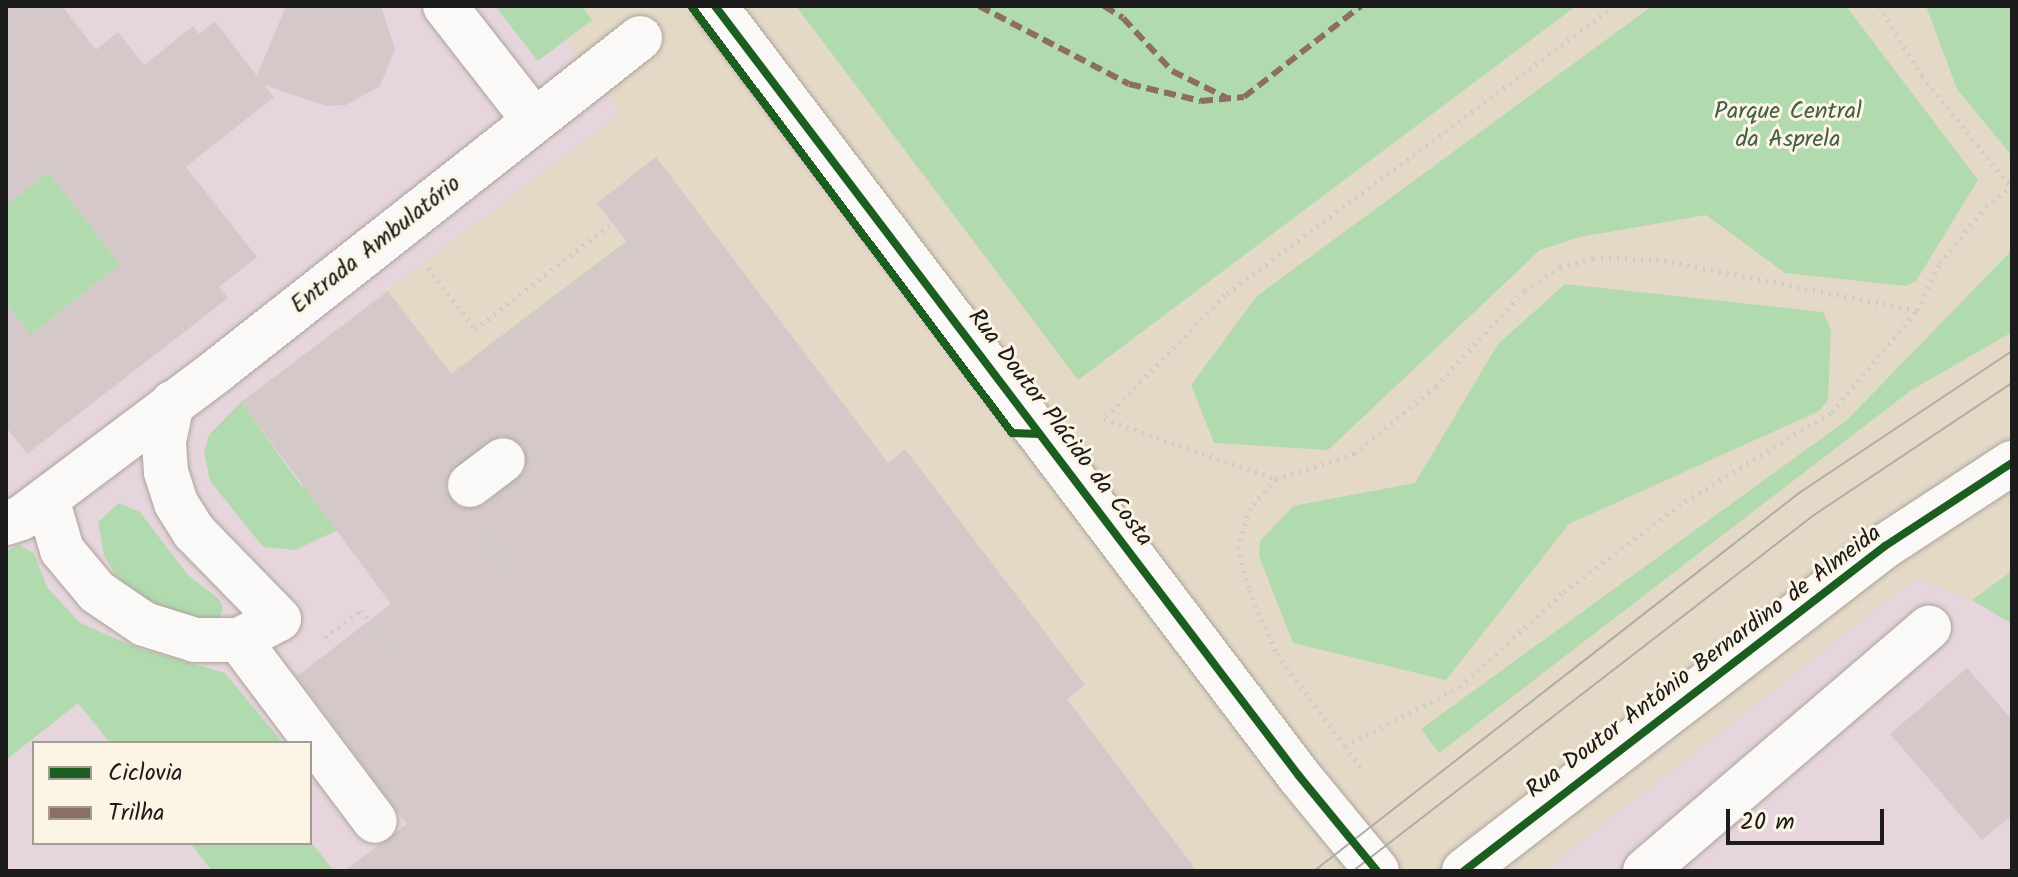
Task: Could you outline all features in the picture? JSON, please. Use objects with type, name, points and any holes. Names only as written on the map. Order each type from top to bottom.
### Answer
[{"type":"street","points":[[445,6],[534,120]]},
{"type":"street","name":"Rua Doutor Plácido da Costa","points":[[715,6],[1299,776],[1377,871]]},
{"type":"street","name":"Entrada Ambulatório","points":[[6,523],[47,499],[218,370],[640,38]]},
{"type":"street","points":[[47,499],[62,550],[97,592],[144,624],[195,640],[239,640],[279,619],[194,532],[176,503],[166,472],[164,441],[172,403]]},
{"type":"street","name":"Rua Doutor António Bernardino de Almeida","points":[[1464,871],[1885,546],[2012,463]]},
{"type":"street","points":[[1645,871],[1929,628]]},
{"type":"street","points":[[239,640],[375,821]]},
{"type":"path","points":[[1276,479],[1104,419],[1225,295],[1614,6]]},
{"type":"path","points":[[1345,746],[1460,687],[1564,592],[1685,501],[1832,412],[1917,310],[1940,263],[1986,206],[2011,186],[1922,76],[1879,6]]},
{"type":"path","points":[[425,263],[475,329],[612,223]]},
{"type":"path","points":[[1361,768],[1277,654],[1249,590],[1238,547],[1250,508],[1276,479],[1354,454],[1436,386],[1525,290],[1575,262],[1656,259],[1917,310]]},
{"type":"path","points":[[483,537],[510,574]]},
{"type":"shaded area","points":[[6,6],[582,6],[592,20],[566,41],[621,113],[241,402],[593,871],[6,871]]},
{"type":"shaded area","points":[[2012,571],[2012,871],[1544,871],[1916,578],[1972,600]]},
{"type":"green space","points":[[495,6],[582,6],[592,20],[538,61]]},
{"type":"green space","points":[[796,6],[1576,6],[1078,380]]},
{"type":"green space","name":"Parque Central da Asprela","points":[[1652,6],[1846,6],[1978,180],[1916,281],[1906,286],[1785,273],[1706,215],[1580,237],[1540,250],[1328,450],[1214,443],[1191,385],[1257,296]]},
{"type":"green space","points":[[1926,6],[2012,6],[2012,156],[1957,89]]},
{"type":"green space","points":[[48,172],[120,264],[31,335],[6,303],[6,206]]},
{"type":"green space","points":[[660,216],[685,248],[336,531],[295,550],[263,547],[210,481],[204,452],[209,435],[241,402],[302,487]]},
{"type":"green space","points":[[2012,250],[2012,332],[1910,391],[1439,753],[1421,729],[1847,420]]},
{"type":"green space","points":[[1565,284],[1823,312],[1831,330],[1828,400],[1819,411],[1569,524],[1446,680],[1293,643],[1259,556],[1260,541],[1293,506],[1415,483],[1498,344]]},
{"type":"green space","points":[[119,503],[140,512],[188,575],[219,599],[223,608],[219,619],[198,625],[137,596],[115,574],[104,555],[98,522]]},
{"type":"green space","points":[[19,545],[34,553],[47,587],[80,623],[137,648],[225,673],[281,741],[108,741],[78,703],[6,760],[6,551]]},
{"type":"green space","points":[[2012,571],[2012,624],[1972,600]]},
{"type":"green space","points":[[312,844],[334,871],[212,871],[192,845]]},
{"type":"building","points":[[6,6],[62,6],[96,50],[118,32],[144,65],[193,26],[199,34],[215,21],[257,76],[286,6],[381,6],[395,49],[380,86],[346,105],[326,106],[264,85],[274,97],[186,167],[257,257],[219,287],[228,298],[27,454],[6,427],[6,303],[31,335],[120,264],[48,172],[6,206]]},
{"type":"building","points":[[656,157],[888,463],[905,449],[1085,685],[1067,699],[1197,871],[344,871],[407,824],[297,676],[391,604],[241,402],[388,291],[451,374],[627,242],[597,203]],"holes":[[[501,435],[523,446],[526,470],[484,505],[460,508],[445,489],[447,475]]]},
{"type":"building","points":[[1967,668],[2012,720],[2012,815],[1982,840],[1890,734]]},
{"type":"tram line","points":[[1314,871],[1799,493],[2012,351]]},
{"type":"tram line","points":[[1353,871],[1814,515],[2012,383]]},
{"type":"marked path","points":[[979,6],[1129,84],[1201,101],[1244,97],[1361,6]]},
{"type":"marked path","points":[[1104,6],[1123,18],[1172,71],[1227,98]]},
{"type":"cycle path","points":[[691,6],[1012,433],[1039,434]]},
{"type":"cycle path","points":[[715,6],[1299,776],[1377,871]]},
{"type":"cycle path","points":[[1464,871],[1885,546],[2012,463]]}]
